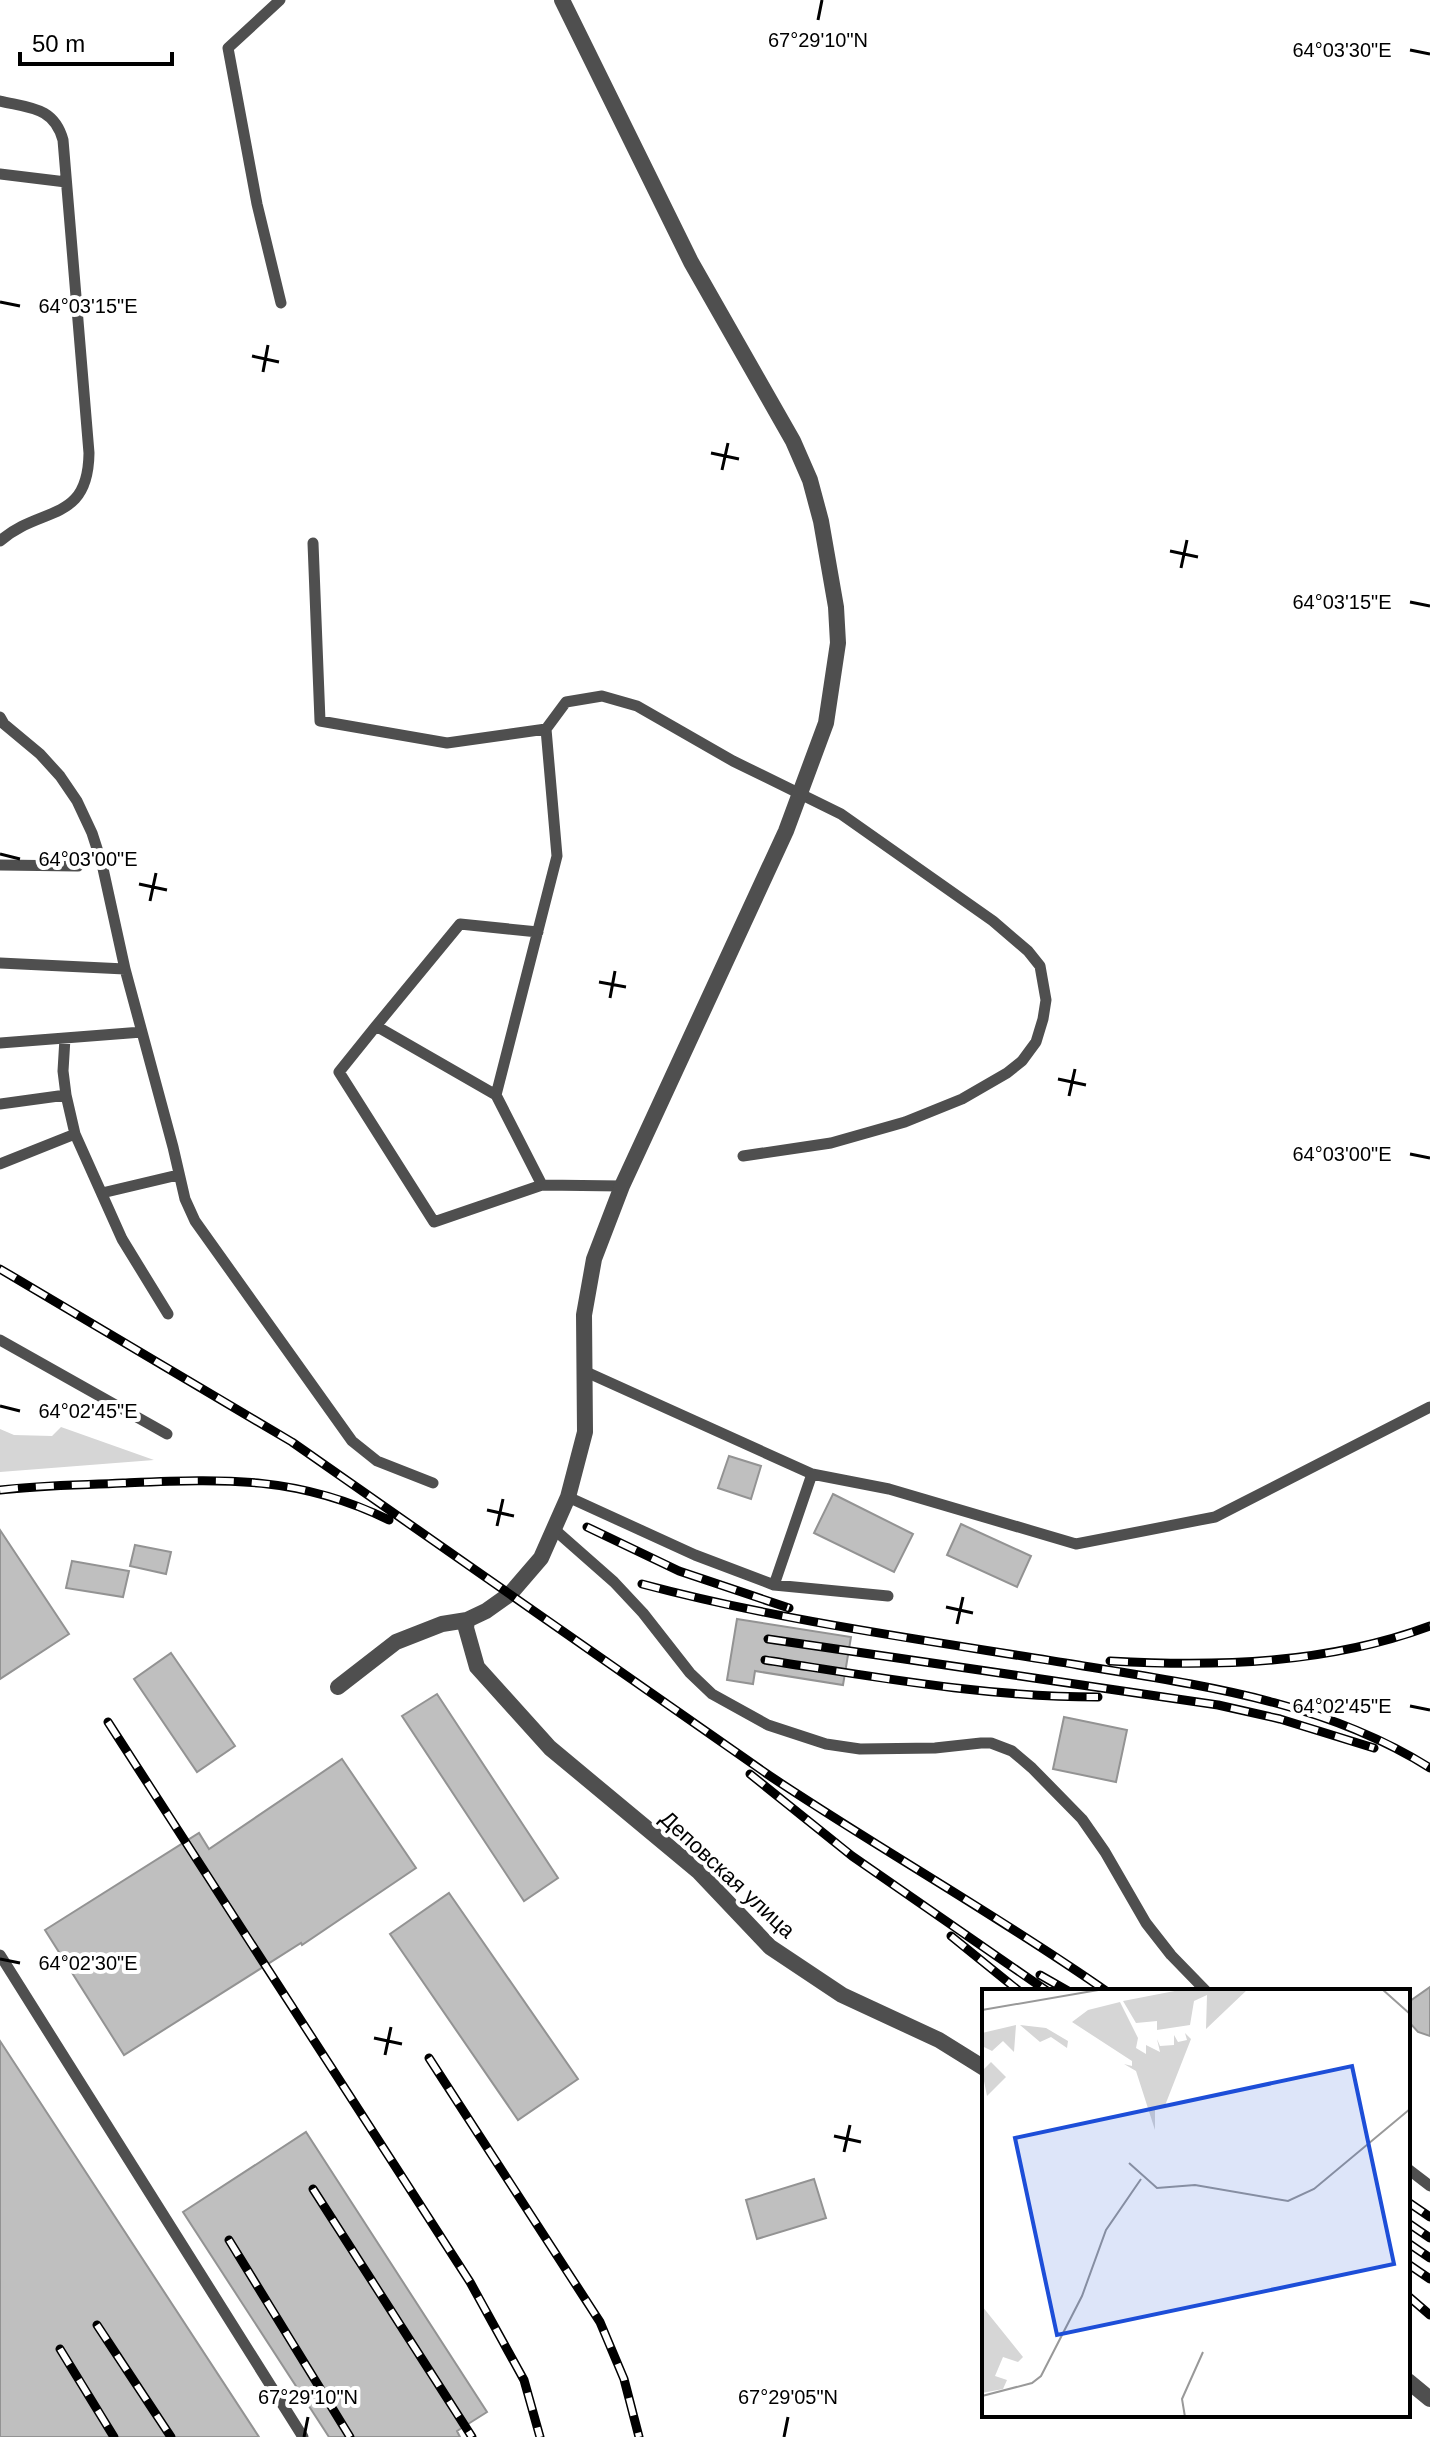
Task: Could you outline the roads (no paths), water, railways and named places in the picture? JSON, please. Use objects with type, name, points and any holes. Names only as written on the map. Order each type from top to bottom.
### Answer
[{"type":"street","points":[[338,1687],[396,1642],[442,1624],[467,1620],[510,1594],[541,1558],[555,1530],[568,1497],[585,1432],[584,1315],[594,1259],[622,1186],[802,795],[826,723],[838,643],[829,566],[810,480],[793,441],[669,221],[562,0]]},
{"type":"street","name":"Деповская улица","points":[[467,1620],[466,1628],[477,1667],[550,1748],[698,1871],[770,1947],[842,1995],[939,2040],[982,2067]]},
{"type":"street","points":[[1410,2383],[1430,2399]]},
{"type":"lane","points":[[280,0],[228,48],[257,204],[281,303]]},
{"type":"lane","points":[[0,101],[50,116],[59,124],[63,140],[88,474],[84,489],[74,501],[62,510],[14,529],[0,541]]},
{"type":"lane","points":[[0,174],[66,182]]},
{"type":"lane","points":[[313,543],[320,721],[447,743],[546,729]]},
{"type":"lane","points":[[496,1095],[557,856],[546,729],[566,702],[602,696],[637,706],[733,761],[841,814],[1014,937],[1040,966],[1046,1000],[1036,1042],[1022,1061],[1007,1073],[962,1099],[905,1122],[847,1139],[743,1156]]},
{"type":"lane","points":[[0,717],[60,776],[82,812],[102,864],[125,969],[178,1175],[195,1221],[352,1441],[377,1461],[433,1483]]},
{"type":"lane","points":[[0,733],[17,733]]},
{"type":"lane","points":[[0,865],[78,866]]},
{"type":"lane","points":[[538,932],[460,924],[339,1072],[434,1222],[542,1185],[622,1186]]},
{"type":"lane","points":[[0,963],[125,969]]},
{"type":"lane","points":[[376,1026],[496,1095],[542,1185]]},
{"type":"lane","points":[[0,1043],[142,1032]]},
{"type":"lane","points":[[65,1038],[63,1071],[75,1134],[122,1239],[168,1314]]},
{"type":"lane","points":[[0,1104],[66,1095]]},
{"type":"lane","points":[[0,1164],[75,1134]]},
{"type":"lane","points":[[102,1193],[178,1175]]},
{"type":"lane","points":[[0,1340],[167,1434]]},
{"type":"lane","points":[[584,1371],[812,1474],[889,1489],[1076,1544],[1215,1517],[1430,1407]]},
{"type":"lane","points":[[774,1585],[812,1474]]},
{"type":"lane","points":[[568,1497],[695,1555],[774,1585],[888,1596]]},
{"type":"lane","points":[[555,1530],[614,1582],[690,1673],[712,1694],[768,1725],[826,1744],[860,1749],[935,1748],[991,1743],[1012,1751],[1082,1819],[1152,1930],[1204,1989]]},
{"type":"lane","points":[[0,1955],[303,2437]]},
{"type":"lane","points":[[1410,2171],[1430,2186]]},
{"type":"railway","points":[[0,1269],[292,1442],[770,1776],[1103,1989]]},
{"type":"railway","points":[[0,1490],[159,1482],[259,1483],[323,1495],[389,1520]]},
{"type":"railway","points":[[587,1527],[679,1571],[789,1608]]},
{"type":"railway","points":[[642,1584],[804,1620],[1169,1680],[1260,1699],[1347,1726],[1430,1768]]},
{"type":"railway","points":[[1110,1661],[1232,1663],[1272,1660],[1352,1648],[1430,1626]]},
{"type":"railway","points":[[768,1639],[1218,1705],[1280,1719],[1374,1748]]},
{"type":"railway","points":[[765,1660],[972,1690],[1098,1697]]},
{"type":"railway","points":[[108,1722],[470,2282],[524,2380],[540,2437]]},
{"type":"railway","points":[[750,1774],[852,1856],[1044,1989]]},
{"type":"railway","points":[[951,1936],[1017,1989]]},
{"type":"railway","points":[[1040,1975],[1064,1989]]},
{"type":"railway","points":[[429,2058],[600,2322],[624,2379],[639,2437]]},
{"type":"railway","points":[[313,2189],[472,2437]]},
{"type":"railway","points":[[1410,2203],[1430,2217]]},
{"type":"railway","points":[[1410,2224],[1430,2238]]},
{"type":"railway","points":[[229,2240],[350,2437]]},
{"type":"railway","points":[[1410,2244],[1430,2258]]},
{"type":"railway","points":[[1410,2265],[1430,2279]]},
{"type":"railway","points":[[1410,2298],[1430,2315]]},
{"type":"railway","points":[[97,2325],[171,2437]]},
{"type":"railway","points":[[60,2349],[114,2437]]}]
